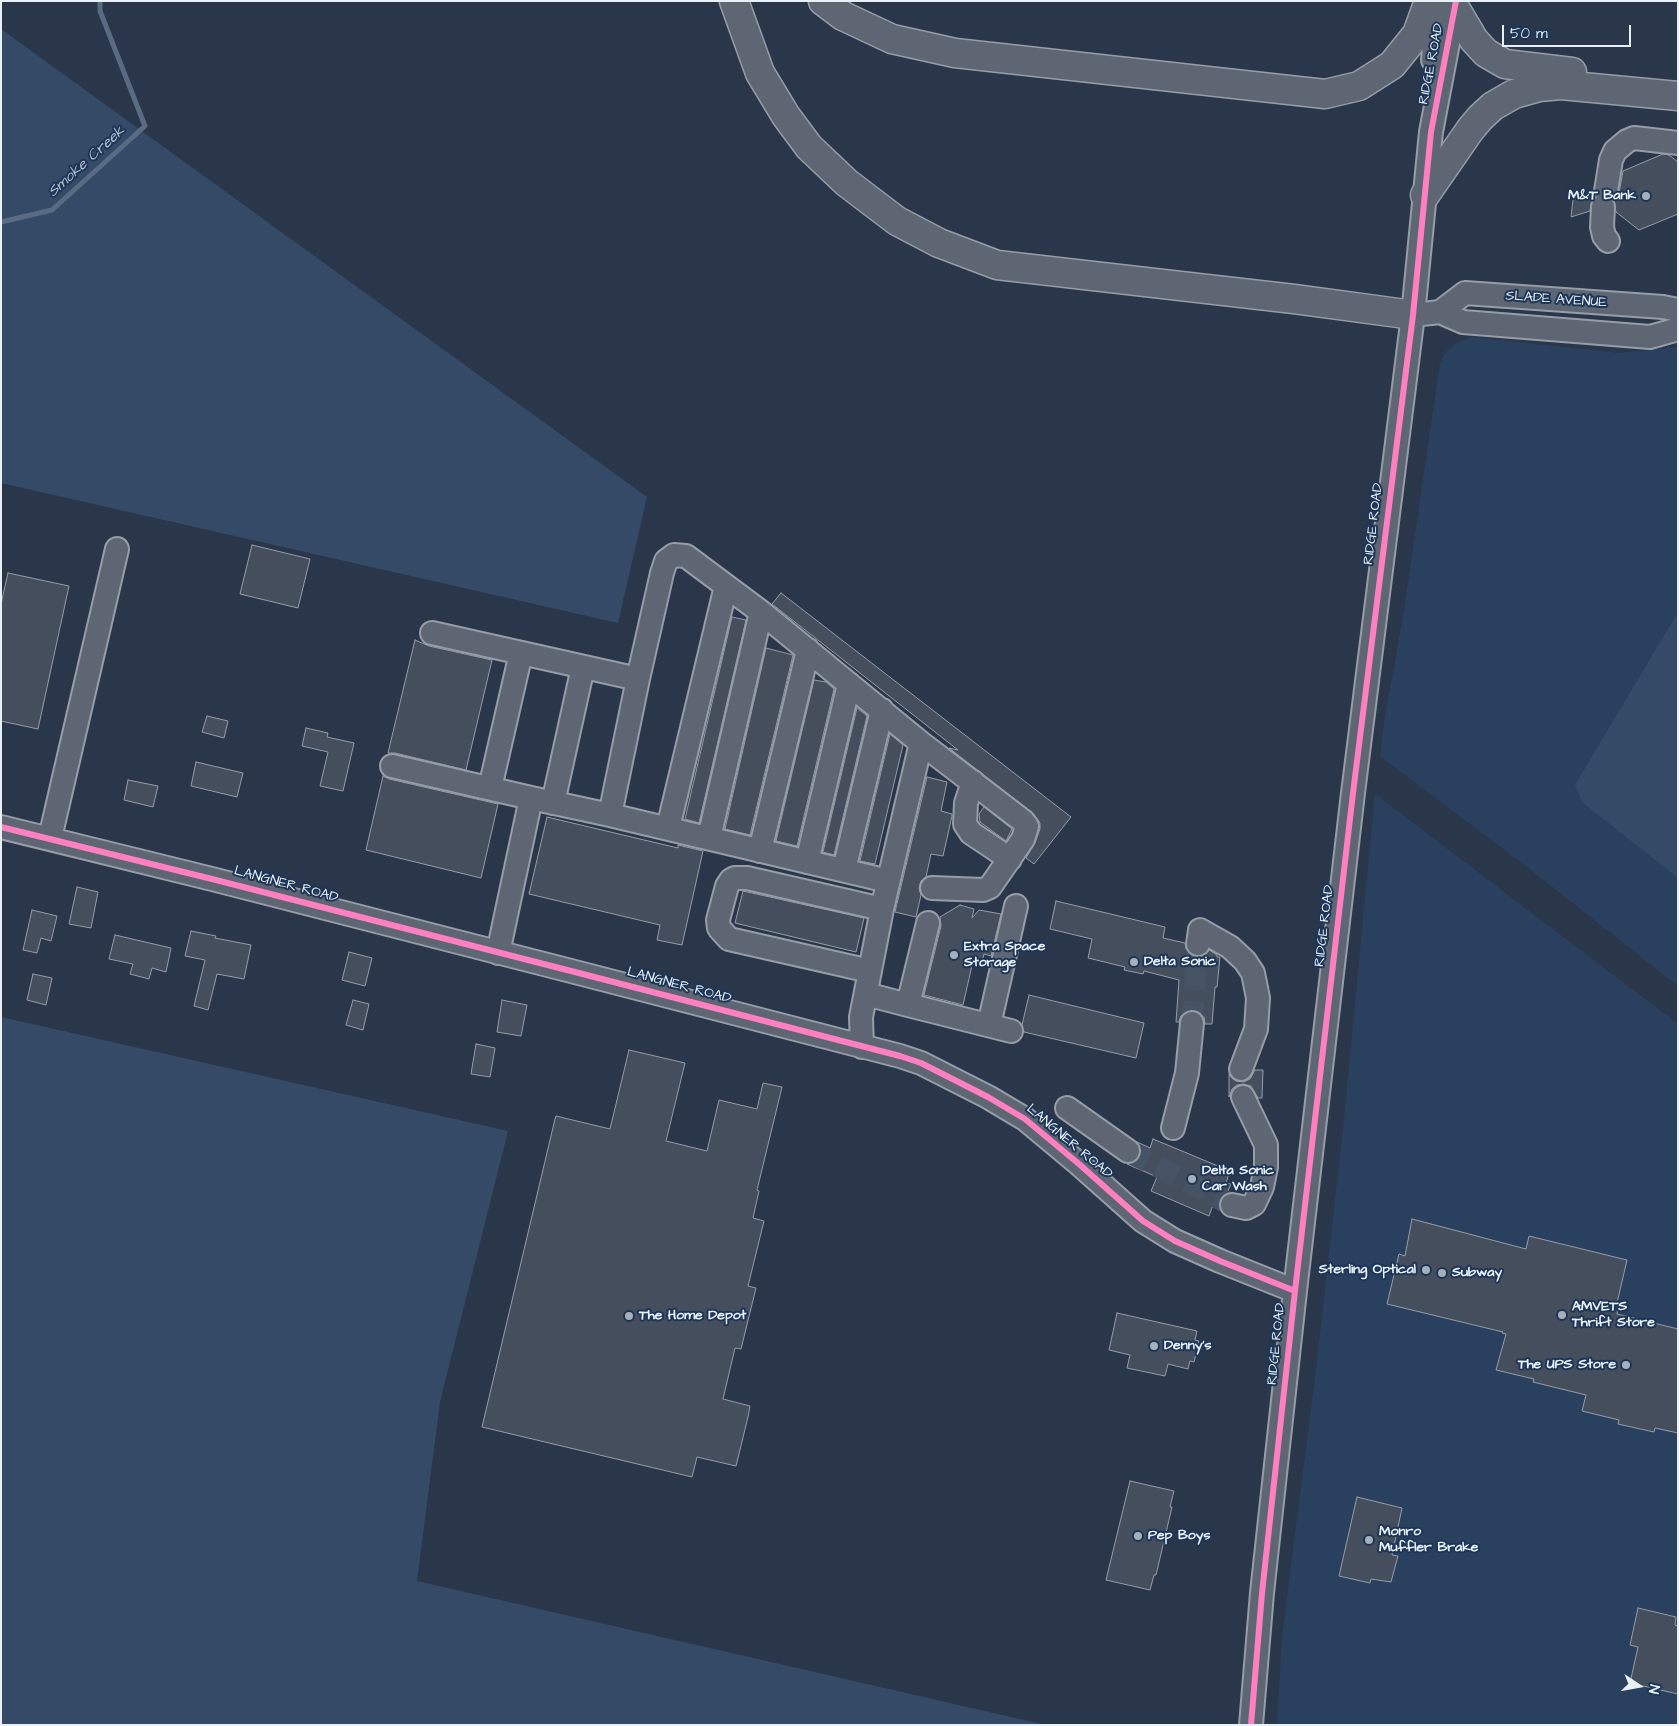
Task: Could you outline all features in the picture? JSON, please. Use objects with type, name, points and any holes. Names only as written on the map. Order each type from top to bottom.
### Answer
[{"type":"highway","points":[[734,1],[760,73],[786,116],[809,147],[847,183],[890,216],[939,243],[998,265],[1294,299],[1413,315]]},
{"type":"highway","points":[[823,1],[843,16],[892,39],[955,54],[1325,94],[1359,86],[1392,64],[1417,34],[1429,1]]},
{"type":"highway","points":[[1449,4],[1486,54],[1505,64],[1678,84]]},
{"type":"highway","points":[[1425,195],[1480,118],[1493,106],[1514,94],[1539,87],[1561,85],[1678,96]]},
{"type":"street","name":"RIDGE ROAD","points":[[1251,1725],[1262,1593],[1295,1290],[1413,315],[1432,132],[1449,4]]},
{"type":"street","points":[[1608,241],[1604,236],[1602,227],[1611,160],[1615,151],[1634,138],[1678,143]]},
{"type":"street","name":"SLADE AVENUE","points":[[1440,312],[1465,293],[1662,307],[1678,310]]},
{"type":"street","name":"SLADE AVENUE","points":[[1413,315],[1440,312],[1463,322],[1650,337],[1678,328]]},
{"type":"street","points":[[50,838],[117,549]]},
{"type":"street","points":[[610,815],[662,573],[666,561],[674,555],[686,556],[761,612],[921,742],[1023,820],[1027,826],[1024,839],[990,887],[983,890],[932,888]]},
{"type":"street","points":[[668,828],[726,586]]},
{"type":"street","points":[[709,838],[761,612]]},
{"type":"street","points":[[432,633],[638,679]]},
{"type":"street","points":[[760,851],[808,650]]},
{"type":"street","points":[[490,788],[521,653]]},
{"type":"street","points":[[553,802],[583,667]]},
{"type":"street","points":[[807,862],[849,684]]},
{"type":"street","points":[[844,870],[882,710]]},
{"type":"street","points":[[862,1047],[862,1017],[870,971],[888,881],[921,742]]},
{"type":"street","points":[[392,766],[668,828],[888,881]]},
{"type":"street","points":[[973,782],[966,803],[965,824],[971,833],[1010,859]]},
{"type":"street","points":[[498,953],[531,798]]},
{"type":"street","name":"LANGNER ROAD","points":[[1,827],[900,1056],[921,1063],[988,1096],[1025,1119],[1143,1221],[1175,1241],[1220,1261],[1295,1290]]},
{"type":"street","points":[[870,971],[729,939],[719,928],[718,920],[727,886],[730,880],[735,878],[747,878],[882,909]]},
{"type":"street","points":[[989,1025],[1016,906]]},
{"type":"street","points":[[908,1005],[928,922]]},
{"type":"street","points":[[1198,944],[1200,930],[1230,947],[1245,961],[1253,974],[1258,998],[1256,1029],[1242,1070]]},
{"type":"street","points":[[866,994],[1011,1031]]},
{"type":"street","points":[[1173,1128],[1186,1073],[1192,1023]]},
{"type":"street","points":[[1232,1205],[1246,1208],[1254,1204],[1262,1187],[1266,1167],[1266,1145],[1244,1097]]},
{"type":"street","points":[[1067,1108],[1128,1151]]},
{"type":"shaded area","points":[[1,29],[647,497],[618,623],[1,483]]},
{"type":"shaded area","points":[[1472,337],[1619,353],[1678,347],[1678,986],[1531,870],[1380,756],[1385,716],[1403,617],[1440,363],[1445,353],[1456,343]]},
{"type":"shaded area","points":[[1678,612],[1678,878],[1582,802],[1575,785]]},
{"type":"shaded area","points":[[1375,794],[1678,1024],[1678,1725],[1277,1725],[1282,1637],[1315,1378],[1343,1130]]},
{"type":"shaded area","points":[[1,1017],[508,1131],[440,1402],[417,1581],[1046,1725],[1,1725]]},
{"type":"building","name":"M&T Bank","points":[[1663,154],[1669,155],[1678,162],[1678,214],[1639,230],[1616,212],[1614,201],[1619,193],[1623,171]]},
{"type":"building","points":[[1594,194],[1595,197],[1592,200],[1590,211],[1571,217],[1573,200]]},
{"type":"building","points":[[252,545],[310,559],[298,608],[240,594]]},
{"type":"building","points":[[8,573],[69,586],[38,729],[1,721],[1,604]]},
{"type":"building","points":[[781,593],[1071,817],[1034,864],[1026,858],[1035,843],[1040,829],[1040,823],[1033,813],[949,748],[958,750],[772,604]]},
{"type":"building","points":[[732,617],[746,620],[699,823],[685,819]]},
{"type":"building","points":[[415,640],[429,646],[492,660],[466,770],[388,753]]},
{"type":"building","points":[[766,648],[793,655],[750,835],[725,829]]},
{"type":"building","points":[[814,680],[826,682],[834,689],[797,846],[776,841]]},
{"type":"building","points":[[857,708],[867,716],[834,855],[823,852]]},
{"type":"building","points":[[207,716],[228,721],[224,738],[202,732]]},
{"type":"building","points":[[306,728],[328,733],[327,737],[354,743],[343,791],[320,786],[328,752],[302,746]]},
{"type":"building","points":[[890,734],[903,745],[875,864],[860,861]]},
{"type":"building","points":[[196,762],[243,773],[237,797],[191,786]]},
{"type":"building","points":[[383,776],[498,804],[481,878],[366,850]]},
{"type":"building","points":[[927,777],[947,782],[941,811],[952,814],[952,816],[943,856],[931,854],[926,877],[921,881],[919,888],[921,895],[916,917],[895,912]]},
{"type":"building","points":[[128,780],[158,786],[153,807],[124,800]]},
{"type":"building","points":[[984,807],[1012,829],[1006,841],[980,822],[979,814]]},
{"type":"building","points":[[547,817],[678,848],[678,845],[703,851],[682,945],[657,940],[660,925],[529,894]]},
{"type":"building","points":[[77,887],[98,892],[91,928],[69,924]]},
{"type":"building","points":[[743,891],[864,918],[856,952],[735,923]]},
{"type":"building","points":[[1056,901],[1165,927],[1163,938],[1185,943],[1190,955],[1202,956],[1209,950],[1217,955],[1217,957],[1220,957],[1212,1024],[1205,1024],[1204,1017],[1193,1010],[1186,1011],[1181,1016],[1179,1022],[1176,1022],[1179,980],[1144,971],[1143,974],[1124,970],[1125,967],[1088,958],[1092,939],[1050,929]]},
{"type":"building","points":[[960,905],[974,909],[972,918],[979,910],[1001,914],[991,956],[984,954],[982,963],[973,961],[963,1005],[924,995],[941,926],[940,917]]},
{"type":"building","points":[[32,910],[57,916],[51,941],[41,938],[37,953],[23,950]]},
{"type":"building","points":[[191,931],[251,945],[244,979],[217,974],[208,1010],[194,1006],[205,960],[185,956]]},
{"type":"building","points":[[115,935],[171,948],[166,972],[152,968],[149,979],[130,974],[133,964],[109,959]]},
{"type":"building","points":[[349,952],[372,958],[365,986],[342,980]]},
{"type":"building","points":[[33,974],[52,978],[46,1005],[27,1000]]},
{"type":"building","points":[[1029,995],[1144,1023],[1136,1058],[1024,1032],[1022,1025]]},
{"type":"building","points":[[353,1000],[369,1004],[363,1030],[346,1025]]},
{"type":"building","points":[[502,1000],[527,1005],[521,1036],[497,1032]]},
{"type":"building","points":[[476,1044],[495,1048],[490,1077],[471,1074]]},
{"type":"building","name":"The Home Depot","points":[[629,1050],[685,1063],[666,1141],[707,1151],[719,1100],[757,1109],[763,1083],[782,1087],[757,1190],[759,1191],[753,1218],[764,1221],[748,1286],[756,1288],[741,1349],[735,1348],[723,1399],[750,1406],[748,1417],[736,1466],[697,1457],[692,1477],[482,1427],[556,1116],[610,1129]]},
{"type":"building","points":[[1255,1070],[1263,1070],[1262,1098],[1258,1098],[1251,1086],[1244,1084],[1237,1085],[1232,1089],[1229,1097],[1229,1074],[1236,1081],[1244,1082],[1250,1079]]},
{"type":"building","name":"Delta Sonic Car Wash","points":[[1153,1139],[1230,1171],[1226,1183],[1231,1184],[1227,1193],[1219,1202],[1219,1208],[1213,1205],[1209,1216],[1151,1191],[1157,1177],[1127,1164],[1134,1163],[1139,1158],[1141,1152],[1137,1142],[1150,1148]]},
{"type":"building","points":[[1412,1219],[1526,1249],[1529,1236],[1627,1260],[1617,1303],[1619,1303],[1617,1314],[1678,1329],[1678,1433],[1655,1428],[1654,1432],[1618,1424],[1619,1420],[1582,1411],[1586,1395],[1533,1382],[1534,1379],[1496,1370],[1506,1334],[1503,1332],[1387,1304],[1399,1254],[1405,1256]]},
{"type":"building","name":"Denny's","points":[[1117,1313],[1197,1331],[1195,1340],[1199,1341],[1194,1362],[1190,1361],[1188,1369],[1168,1364],[1165,1376],[1127,1368],[1130,1355],[1109,1350]]},
{"type":"building","points":[[1130,1481],[1174,1491],[1156,1575],[1154,1575],[1150,1590],[1106,1580]]},
{"type":"building","points":[[1357,1497],[1402,1508],[1392,1555],[1398,1556],[1391,1582],[1371,1579],[1370,1583],[1339,1576]]},
{"type":"building","points":[[1638,1608],[1676,1617],[1675,1625],[1678,1626],[1678,1694],[1630,1683],[1638,1647],[1630,1645]]},
{"type":"waterway","name":"Smoke Creek","points":[[1,222],[52,210],[145,126],[100,11],[100,1]]},
{"type":"tunnel","points":[[1192,1023],[1198,944]]},
{"type":"tunnel","points":[[1128,1151],[1232,1205]]},
{"type":"cycle path","points":[[1251,1725],[1262,1593],[1295,1291],[1353,793],[1413,315],[1431,132],[1456,1]]},
{"type":"cycle path","points":[[1,827],[571,971],[921,1063],[988,1097],[1025,1119],[1143,1221],[1175,1241],[1295,1291]]},
{"type":"place","name":"M&T Bank","points":[[1646,196]]},
{"type":"place","name":"Extra Space Storage","points":[[954,955]]},
{"type":"place","name":"Delta Sonic","points":[[1134,962]]},
{"type":"place","name":"Delta Sonic Car Wash","points":[[1192,1179]]},
{"type":"place","name":"Sterling Optical","points":[[1426,1270]]},
{"type":"place","name":"Subway","points":[[1442,1273]]},
{"type":"place","name":"AMVETS Thrift Store","points":[[1562,1315]]},
{"type":"place","name":"The Home Depot","points":[[629,1316]]},
{"type":"place","name":"Denny's","points":[[1154,1346]]},
{"type":"place","name":"The UPS Store","points":[[1626,1365]]},
{"type":"place","name":"Pep Boys","points":[[1138,1536]]},
{"type":"place","name":"Monro Muffler Brake","points":[[1369,1540]]}]
